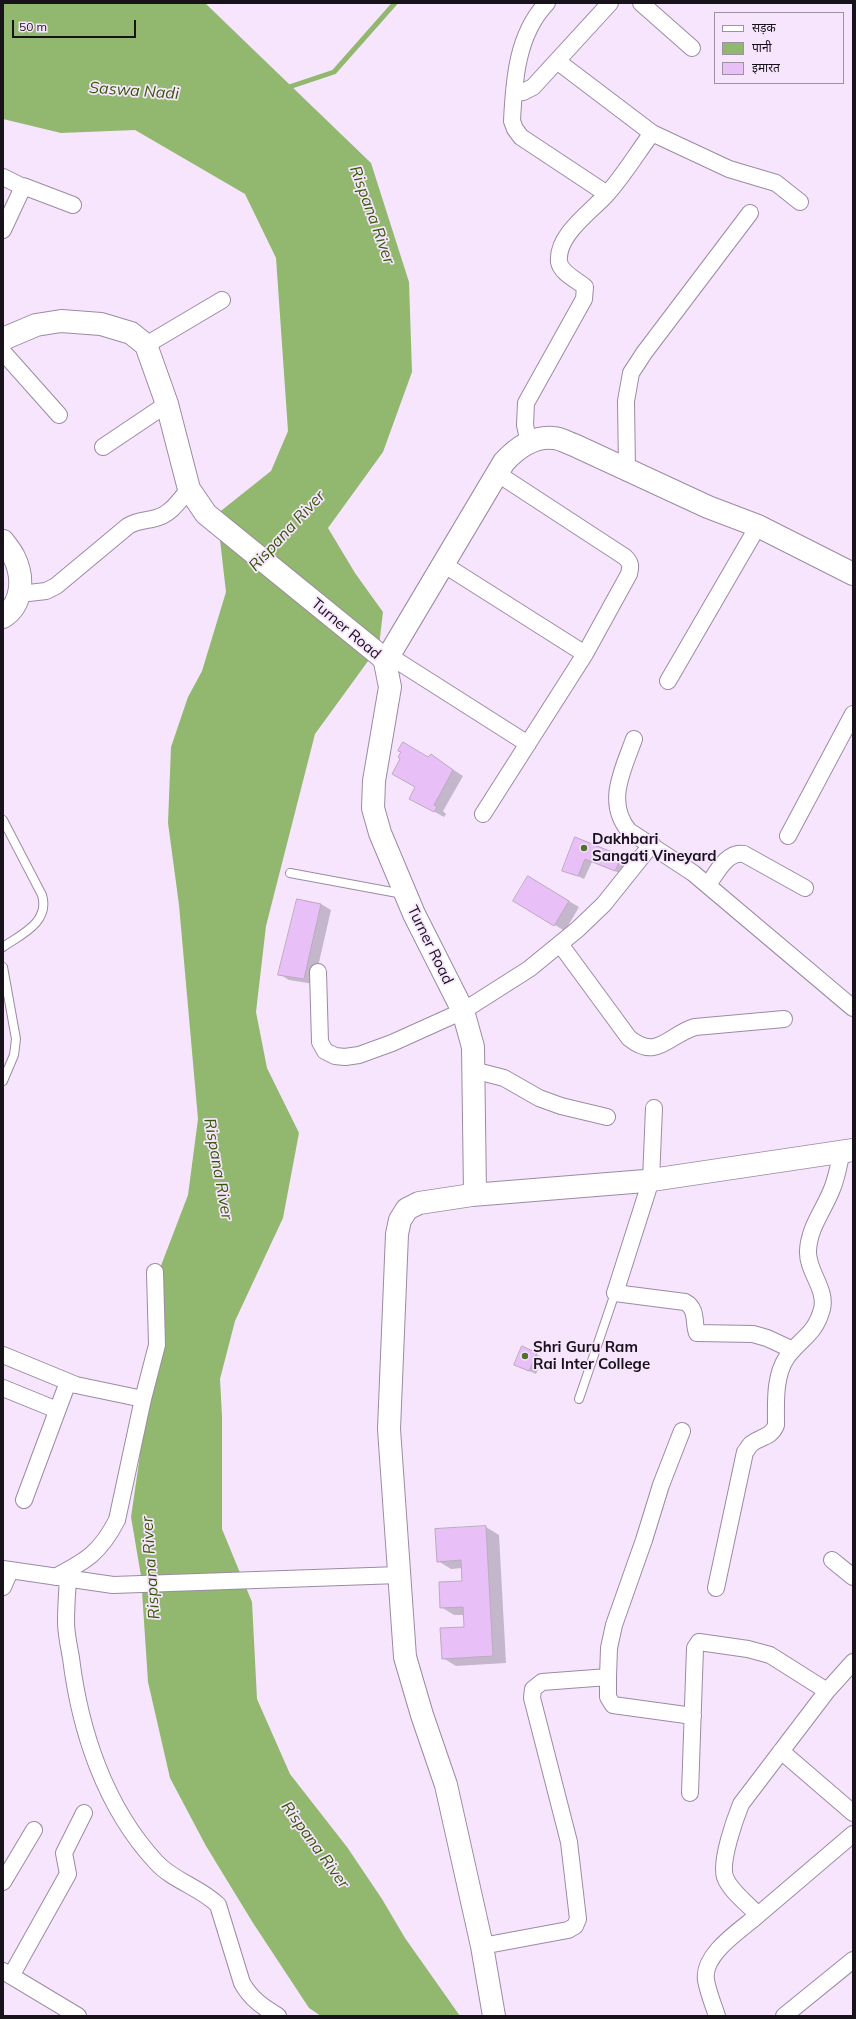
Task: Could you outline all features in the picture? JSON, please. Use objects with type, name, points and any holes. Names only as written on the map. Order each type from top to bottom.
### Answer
[{"type":"main road","points":[[4,340],[36,325],[61,321],[101,324],[131,334],[146,345]]},
{"type":"main road","name":"Turner Road","points":[[146,345],[168,404],[189,489],[206,514],[385,658],[390,687],[374,781],[373,808],[380,833],[406,894],[463,1011],[473,1046],[475,1193],[472,1196]]},
{"type":"main road","points":[[385,658],[504,462],[516,450],[533,440],[554,438],[627,469],[708,507],[758,526],[853,574]]},
{"type":"main road","points":[[3,541],[14,558],[19,579],[20,594],[16,604],[3,617]]},
{"type":"main road","points":[[494,2016],[482,1946],[446,1785],[422,1716],[405,1657],[389,1429],[397,1234],[400,1220],[407,1209],[419,1204],[472,1196],[651,1180],[847,1151]]},
{"type":"street","points":[[547,3],[527,33],[517,62],[512,121],[515,129],[521,137],[607,194]]},
{"type":"street","points":[[514,94],[529,90],[610,3]]},
{"type":"street","points":[[641,3],[692,48]]},
{"type":"street","points":[[557,61],[652,133],[729,169],[776,183],[800,202]]},
{"type":"street","points":[[533,440],[527,434],[525,425],[526,403],[584,299],[585,293],[585,287],[562,268],[559,263],[560,253],[566,239],[576,225],[607,194],[652,133]]},
{"type":"street","points":[[3,176],[23,186],[73,205]]},
{"type":"street","points":[[3,230],[23,186]]},
{"type":"street","points":[[627,469],[626,401],[631,373],[644,353],[750,213]]},
{"type":"street","points":[[146,345],[222,300]]},
{"type":"street","points":[[4,340],[59,415]]},
{"type":"street","points":[[103,447],[168,404]]},
{"type":"street","points":[[483,814],[585,654],[629,574],[630,562],[625,557],[498,474]]},
{"type":"street","points":[[20,594],[46,591],[56,586],[128,526],[139,520],[157,518],[168,513],[189,489]]},
{"type":"street","points":[[668,681],[758,526]]},
{"type":"street","points":[[443,564],[585,654]]},
{"type":"street","points":[[385,658],[528,744]]},
{"type":"street","points":[[788,836],[853,714]]},
{"type":"street","points":[[634,739],[619,781],[616,799],[617,813],[629,831],[652,844],[708,885],[853,1008]]},
{"type":"street","points":[[318,972],[320,1042],[325,1051],[335,1056],[345,1058],[359,1055],[392,1043],[463,1011],[496,989],[511,982],[560,944],[604,904],[652,844]]},
{"type":"street","points":[[708,885],[729,857],[739,853],[744,854],[805,888]]},
{"type":"street","points":[[560,944],[629,1038],[638,1046],[647,1049],[654,1048],[682,1031],[695,1027],[784,1019]]},
{"type":"street","points":[[473,1070],[504,1078],[539,1098],[561,1106],[607,1117]]},
{"type":"street","points":[[654,1108],[651,1180],[616,1293],[685,1302],[689,1304],[695,1315],[697,1333],[753,1334],[767,1338],[793,1350]]},
{"type":"street","points":[[716,1588],[742,1462],[751,1444],[768,1436],[774,1431],[776,1425],[780,1370],[787,1356],[808,1337],[817,1324],[823,1307],[822,1293],[809,1266],[808,1252],[814,1224],[832,1190],[847,1151]]},
{"type":"street","points":[[61,1578],[85,1561],[94,1552],[109,1536],[117,1520],[143,1399],[157,1345],[155,1272]]},
{"type":"street","points":[[3,1355],[68,1382],[143,1399]]},
{"type":"street","points":[[24,1500],[68,1382]]},
{"type":"street","points":[[3,1388],[57,1410]]},
{"type":"street","points":[[682,1430],[661,1485],[644,1540],[614,1625],[609,1648],[608,1697],[614,1705],[693,1716]]},
{"type":"street","points":[[832,1560],[853,1577]]},
{"type":"street","points":[[3,1587],[6,1570],[113,1585],[399,1575]]},
{"type":"street","points":[[61,1578],[73,1677],[87,1737],[111,1798],[144,1848],[156,1862],[175,1879],[207,1897],[218,1906],[242,1983],[248,1994],[257,2003],[278,2016]]},
{"type":"street","points":[[690,1793],[695,1648],[699,1642],[703,1641],[748,1649],[770,1655],[827,1691]]},
{"type":"street","points":[[758,1914],[731,1886],[725,1876],[724,1866],[733,1822],[742,1804],[781,1751],[827,1691],[853,1662]]},
{"type":"street","points":[[482,1946],[568,1930],[575,1926],[578,1912],[569,1842],[532,1698],[533,1689],[542,1682],[608,1677]]},
{"type":"street","points":[[781,1751],[853,1813]]},
{"type":"street","points":[[78,2016],[7,1973],[68,1874],[64,1853],[84,1813]]},
{"type":"street","points":[[3,1882],[34,1830]]},
{"type":"street","points":[[717,2016],[706,1979],[707,1967],[711,1957],[758,1914],[853,1834]]},
{"type":"street","points":[[784,2016],[853,1960]]},
{"type":"lane","points":[[3,820],[42,895],[45,904],[43,914],[38,920],[3,947]]},
{"type":"lane","points":[[290,873],[406,894]]},
{"type":"lane","points":[[3,967],[16,1039],[14,1055],[3,1081]]},
{"type":"lane","points":[[579,1400],[616,1293]]},
{"type":"water","points":[[3,3],[205,3],[371,163],[409,282],[412,372],[383,452],[328,528],[355,573],[383,612],[379,646],[315,734],[266,926],[256,1012],[267,1068],[299,1133],[283,1218],[235,1321],[220,1379],[222,1416],[222,1529],[252,1602],[257,1699],[290,1774],[347,1847],[382,1899],[405,1938],[460,2016],[321,2016],[309,2008],[253,1923],[206,1846],[170,1778],[148,1682],[141,1576],[131,1517],[148,1400],[162,1359],[157,1276],[188,1195],[198,1119],[179,905],[168,823],[171,747],[188,697],[202,671],[226,592],[217,514],[271,471],[288,431],[276,258],[245,194],[135,130],[61,133],[3,119]]},
{"type":"building","points":[[403,742],[428,757],[431,754],[453,770],[434,805],[437,807],[434,812],[409,799],[415,787],[392,774],[400,759],[398,757],[401,752],[398,751]]},
{"type":"building","points":[[575,837],[622,856],[615,871],[585,859],[578,876],[562,871]]},
{"type":"building","points":[[528,876],[569,901],[554,926],[513,901]]},
{"type":"building","points":[[297,899],[321,904],[304,979],[278,975]]},
{"type":"building","points":[[522,1346],[537,1353],[529,1371],[514,1365]]},
{"type":"building","points":[[486,1526],[493,1656],[442,1659],[440,1628],[464,1627],[463,1607],[440,1608],[439,1582],[462,1581],[461,1560],[437,1562],[435,1529]]},
{"type":"waterway","points":[[286,88],[334,72],[395,3]]},
{"type":"place","name":"Dakhbari Sangati Vineyard","points":[[584,848]]},
{"type":"place","name":"Shri Guru Ram Rai Inter College","points":[[525,1356]]},
{"type":"water label","name":"Saswa Nadi","points":[[134,91]]},
{"type":"water label","name":"Rispana River","points":[[372,215]]},
{"type":"water label","name":"Rispana River","points":[[287,531]]},
{"type":"water label","name":"Rispana River","points":[[218,1169]]},
{"type":"water label","name":"Rispana River","points":[[151,1568]]},
{"type":"water label","name":"Rispana River","points":[[315,1845]]}]
